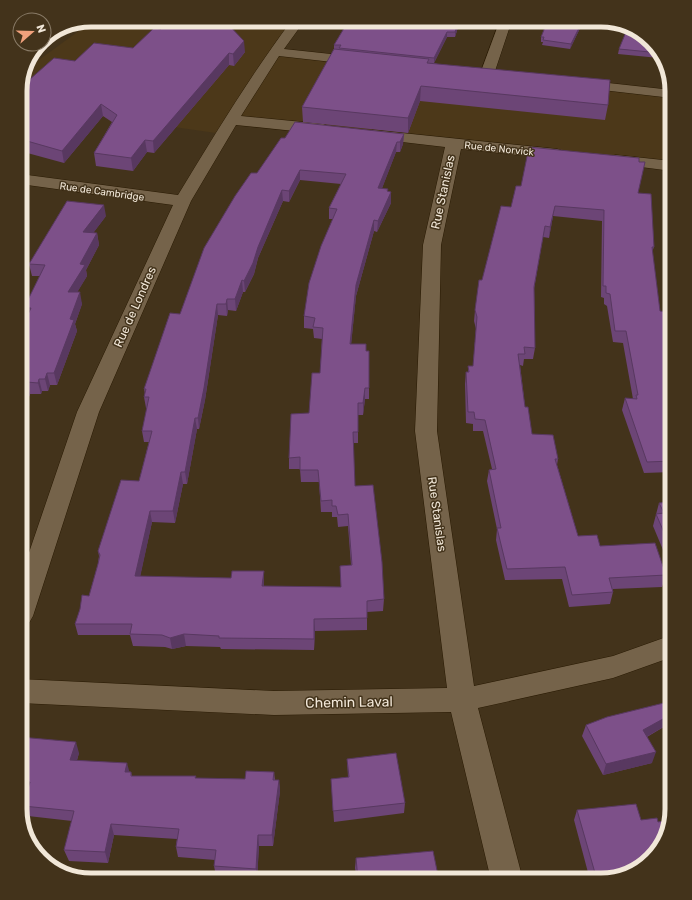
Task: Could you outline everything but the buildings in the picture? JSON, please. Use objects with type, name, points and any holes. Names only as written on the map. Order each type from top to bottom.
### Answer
[{"type":"street","name":"Rue de Londres","points":[[27,595],[88,412],[183,201],[231,120],[275,52],[294,27]]},
{"type":"street","points":[[471,73],[493,75],[504,27]]},
{"type":"street","points":[[275,52],[369,62]]},
{"type":"street","points":[[569,83],[665,93]]},
{"type":"street","points":[[231,120],[334,131]]},
{"type":"street","name":"Rue de Norvick","points":[[358,133],[571,156]]},
{"type":"street","name":"Rue Stanislas","points":[[454,143],[432,245],[426,431],[462,700],[505,873]]},
{"type":"street","points":[[602,159],[665,165]]},
{"type":"street","name":"Rue de Cambridge","points":[[27,180],[183,201]]},
{"type":"street","name":"Chemin Laval","points":[[27,691],[274,703],[462,700],[612,667],[665,648]]},
{"type":"shaded area","points":[[84,28],[293,28],[275,52],[665,93],[665,165],[232,120],[223,134],[27,106],[29,74],[34,64],[52,52],[52,50]]}]
